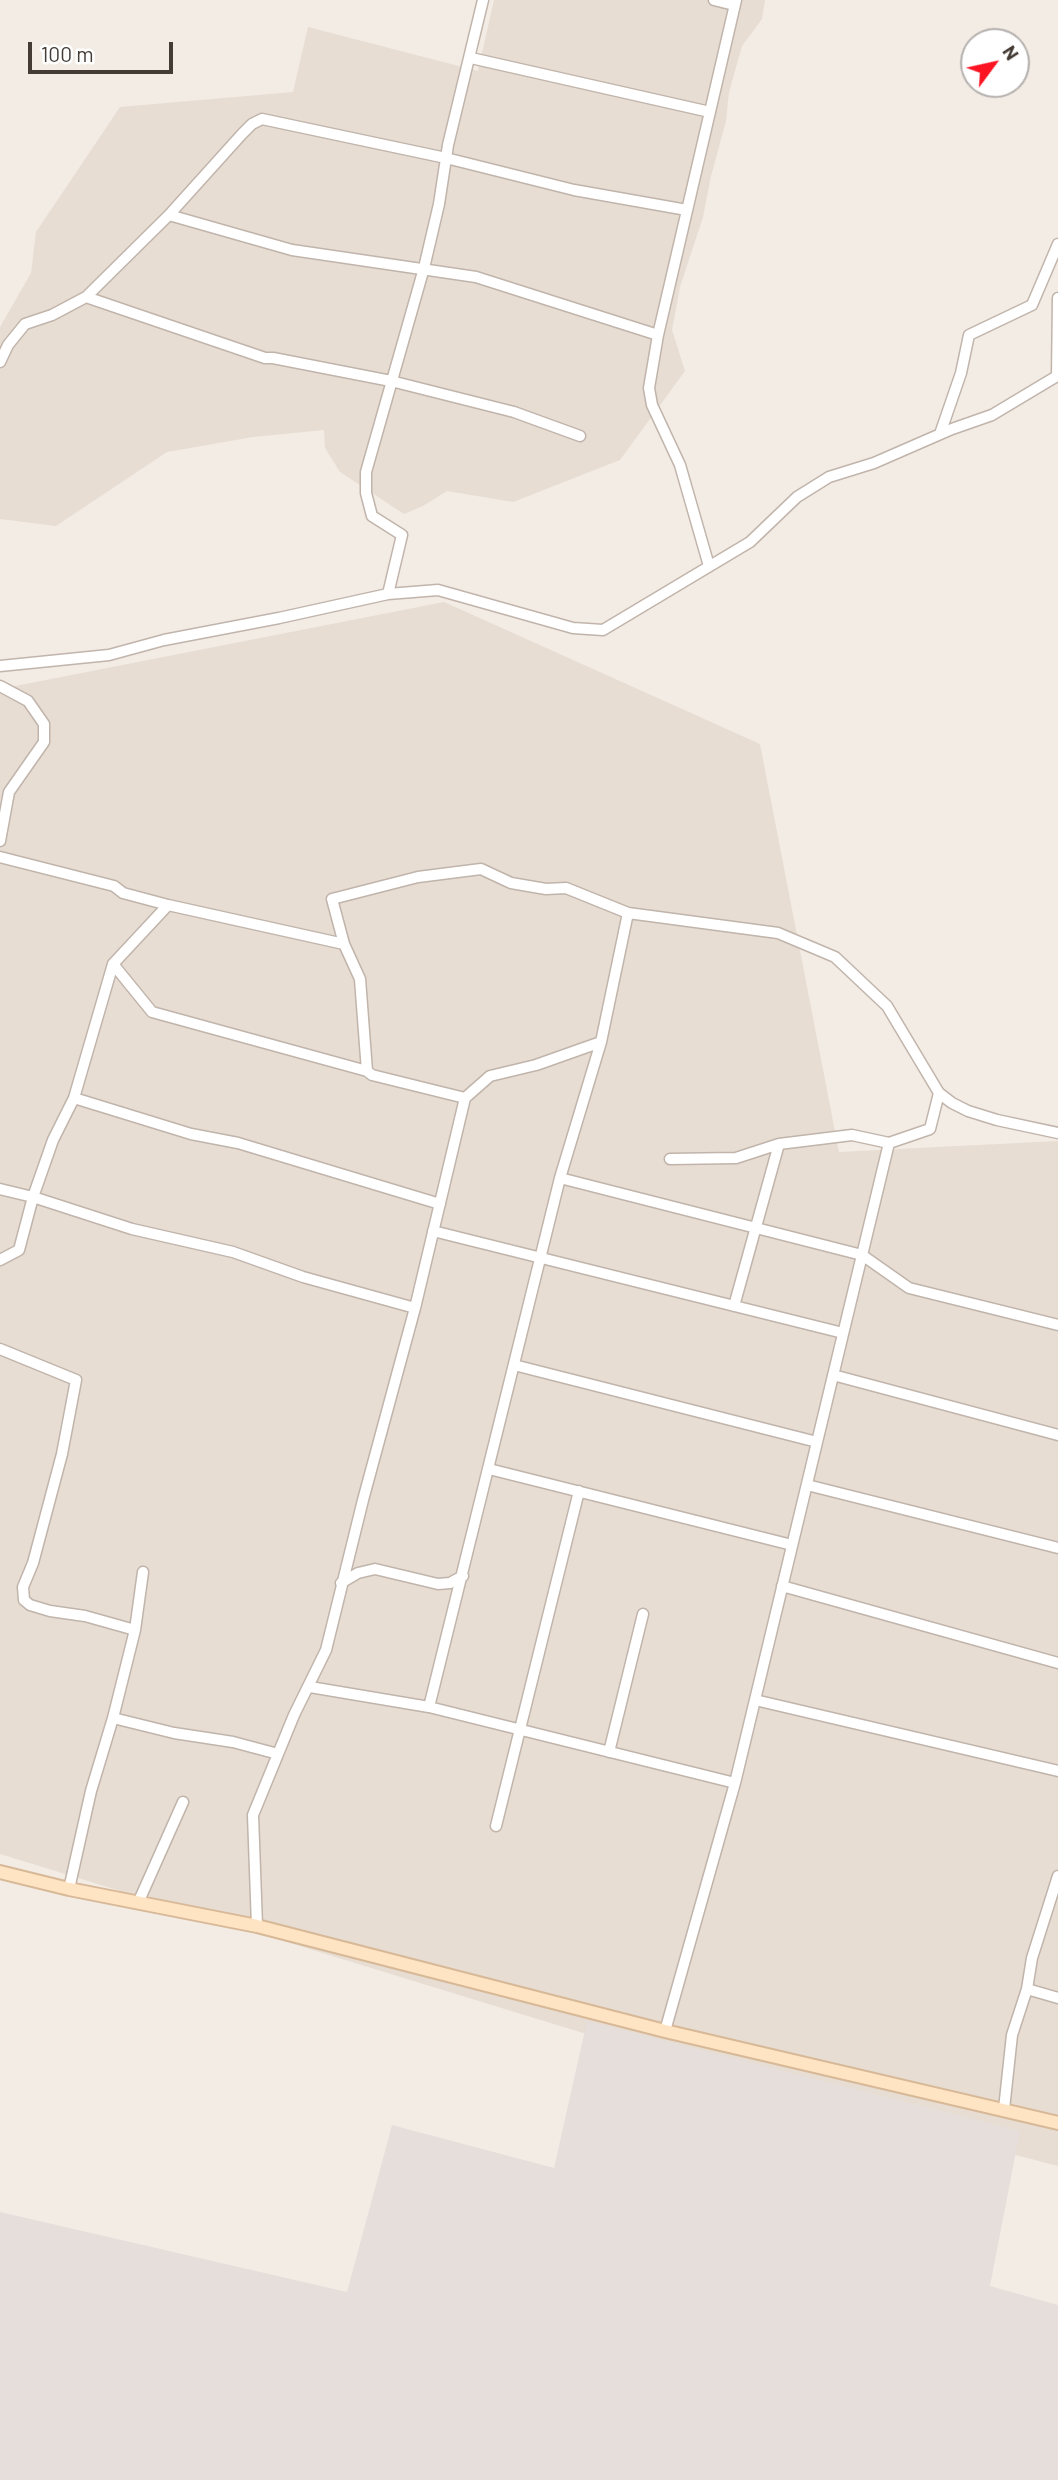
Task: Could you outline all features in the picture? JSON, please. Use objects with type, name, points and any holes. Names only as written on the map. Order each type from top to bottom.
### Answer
[{"type":"street","points":[[388,594],[402,535],[372,516],[366,493],[366,472],[424,268],[439,204],[446,158],[483,0]]},
{"type":"street","points":[[709,566],[680,465],[652,405],[649,388],[658,335],[735,3],[714,0]]},
{"type":"street","points":[[471,58],[710,112]]},
{"type":"street","points":[[0,362],[8,345],[25,324],[52,315],[86,297],[169,215],[242,134],[262,119],[446,158],[574,190],[687,210]]},
{"type":"street","points":[[169,215],[292,250],[476,277],[658,335]]},
{"type":"street","points":[[940,434],[961,373],[969,335],[1032,305],[1058,244]]},
{"type":"street","points":[[86,297],[265,358],[391,381],[514,412],[580,436]]},
{"type":"street","points":[[0,666],[109,655],[163,640],[388,594],[438,590],[573,628],[603,630],[750,541],[797,497],[829,477],[874,463],[992,415],[1056,376],[1058,298]]},
{"type":"street","points":[[0,686],[28,701],[44,723],[44,742],[9,792],[0,841]]},
{"type":"street","points":[[0,857],[114,886],[123,893],[168,905],[344,944]]},
{"type":"street","points":[[367,1071],[360,979],[344,944],[332,899],[418,877],[481,869],[511,883],[546,889],[566,888],[628,913],[778,933],[835,957],[887,1006],[939,1094],[968,1111],[1058,1133]]},
{"type":"street","points":[[0,1260],[19,1250],[33,1197],[53,1140],[74,1098],[113,964],[168,905]]},
{"type":"street","points":[[429,1707],[560,1178],[601,1042],[628,913]]},
{"type":"street","points":[[113,964],[152,1012],[367,1071],[372,1075],[466,1098]]},
{"type":"street","points":[[257,1926],[253,1815],[326,1650],[341,1583],[415,1308],[466,1098],[490,1076],[536,1065],[601,1042]]},
{"type":"street","points":[[670,1159],[736,1158],[779,1144],[852,1135],[889,1143],[930,1129],[939,1094]]},
{"type":"street","points":[[74,1098],[191,1134],[238,1143],[440,1204]]},
{"type":"street","points":[[665,2031],[755,1700],[889,1143]]},
{"type":"street","points":[[734,1306],[779,1144]]},
{"type":"street","points":[[560,1178],[862,1255],[909,1287],[1058,1325]]},
{"type":"street","points":[[0,1189],[132,1229],[233,1252],[303,1277],[415,1308]]},
{"type":"street","points":[[433,1231],[843,1333]]},
{"type":"street","points":[[0,1349],[76,1380],[62,1454],[33,1563],[23,1587],[24,1600],[30,1605],[50,1611],[85,1616],[135,1630]]},
{"type":"street","points":[[514,1365],[817,1441]]},
{"type":"street","points":[[833,1375],[1058,1435]]},
{"type":"street","points":[[489,1469],[792,1545]]},
{"type":"street","points":[[807,1485],[1058,1548]]},
{"type":"street","points":[[496,1826],[579,1492]]},
{"type":"street","points":[[341,1583],[358,1573],[375,1569],[438,1584],[450,1583],[463,1576]]},
{"type":"street","points":[[69,1889],[91,1791],[135,1630],[144,1572]]},
{"type":"street","points":[[782,1586],[1058,1663]]},
{"type":"street","points":[[609,1752],[643,1614]]},
{"type":"street","points":[[310,1687],[429,1707],[734,1783]]},
{"type":"street","points":[[755,1700],[1058,1771]]},
{"type":"street","points":[[113,1718],[233,1742],[278,1754]]},
{"type":"street","points":[[138,1903],[183,1801]]},
{"type":"street","points":[[0,1871],[69,1889],[257,1926],[665,2031],[1058,2123]]},
{"type":"street","points":[[1004,2109],[1012,2035],[1027,1989],[1032,1958],[1058,1880]]},
{"type":"street","points":[[1027,1989],[1058,1998]]},
{"type":"shaded area","points":[[494,0],[765,0],[762,19],[742,46],[729,92],[726,121],[703,217],[680,287],[672,330],[685,371],[620,460],[513,502],[447,491],[404,514],[340,472],[325,448],[324,430],[253,437],[167,452],[56,526],[0,519],[0,327],[31,273],[36,232],[120,107],[293,92],[308,27],[478,71]]},
{"type":"shaded area","points":[[444,602],[760,744],[839,1152],[1058,1141],[1058,2166],[785,2095],[0,1854],[0,689]]},
{"type":"shaded area","points":[[587,2021],[1020,2131],[990,2286],[1058,2305],[1058,2480],[0,2480],[0,2212],[347,2292],[392,2125],[554,2168]]}]
